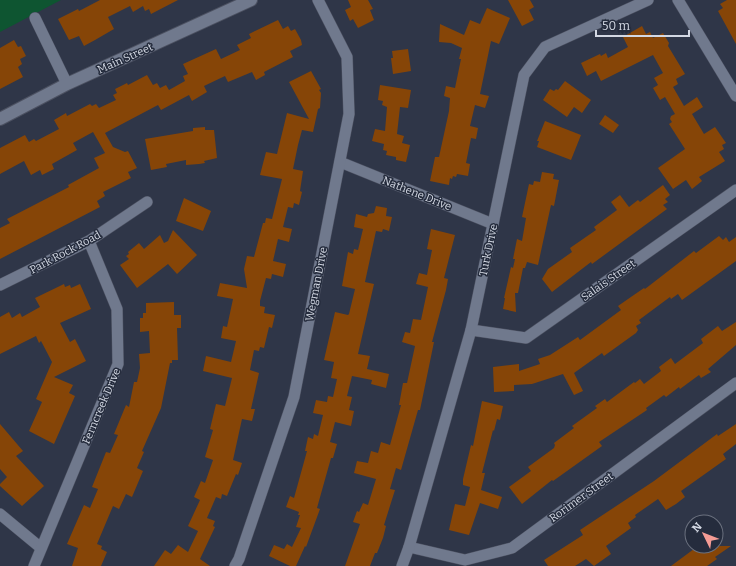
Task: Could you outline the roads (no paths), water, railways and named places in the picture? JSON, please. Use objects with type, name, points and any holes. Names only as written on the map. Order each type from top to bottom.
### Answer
[{"type":"street","name":"Main Street","points":[[0,119],[67,84],[251,0]]},
{"type":"street","name":"Wegman Drive","points":[[235,566],[239,559],[294,397],[349,114],[347,57],[318,0]]},
{"type":"street","name":"Turk Drive","points":[[402,566],[409,547],[470,330],[524,75],[545,47],[648,0]]},
{"type":"street","points":[[678,0],[736,96]]},
{"type":"street","points":[[35,18],[67,84]]},
{"type":"street","name":"Nathene Drive","points":[[340,162],[493,224]]},
{"type":"street","name":"Salais Street","points":[[470,330],[526,338],[736,190]]},
{"type":"street","name":"Park Rock Road","points":[[0,285],[89,241],[147,202]]},
{"type":"street","name":"Ferncreek Drive","points":[[34,566],[118,364],[117,309],[89,241]]},
{"type":"street","name":"Rorimer Street","points":[[409,547],[465,560],[512,548],[736,383]]},
{"type":"street","points":[[0,514],[41,548]]}]
